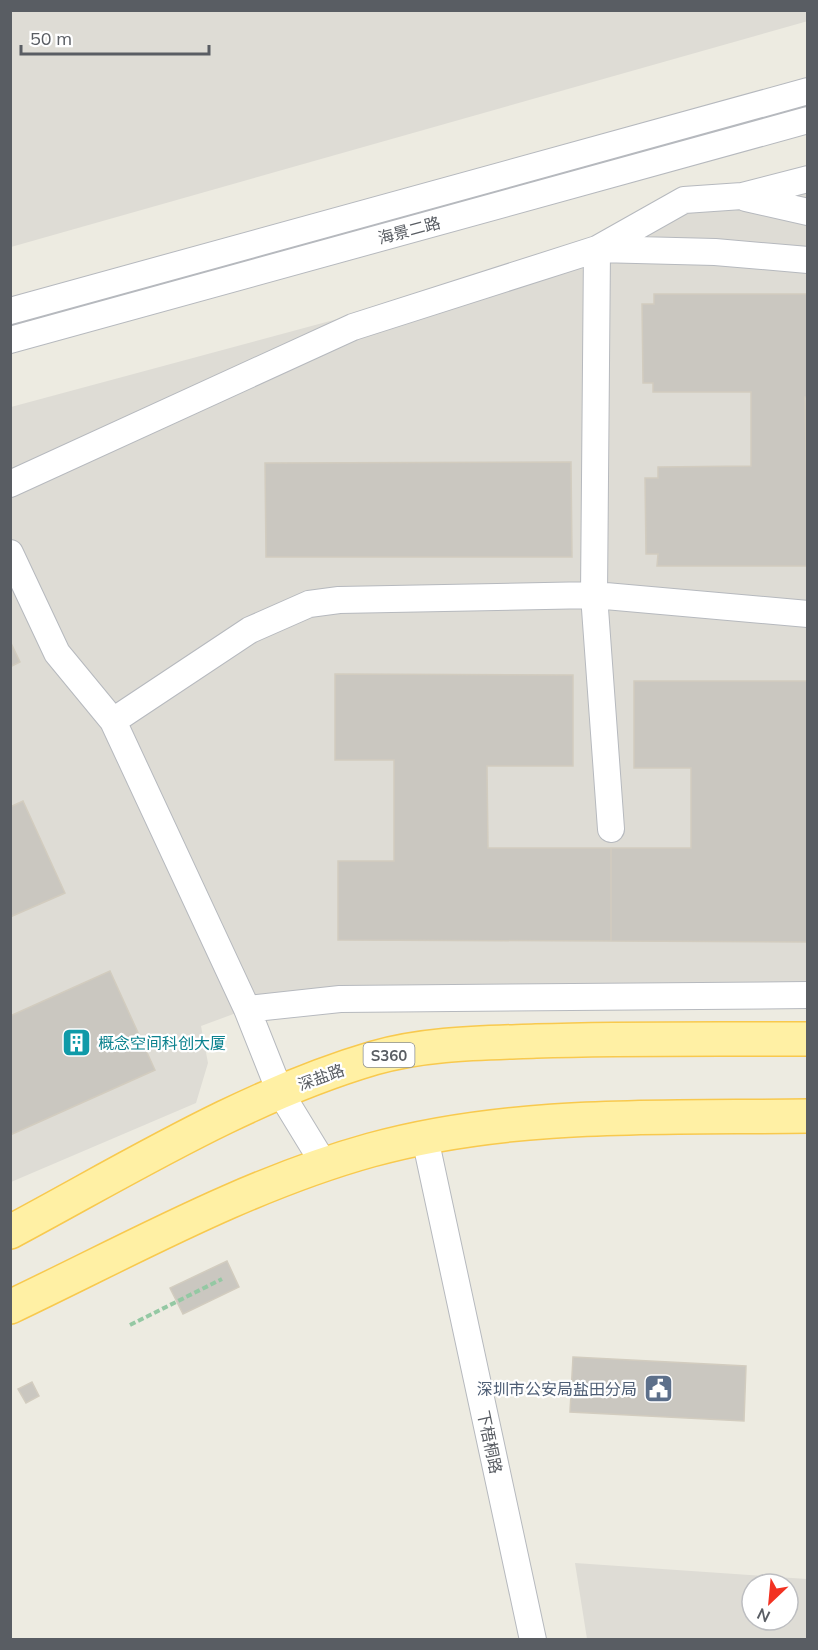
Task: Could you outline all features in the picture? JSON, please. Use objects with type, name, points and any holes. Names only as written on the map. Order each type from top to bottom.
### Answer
[{"type":"main road","name":"深盐路","points":[[10,1232],[213,1124],[280,1092],[374,1058],[420,1048],[480,1043],[586,1039],[807,1039]]},
{"type":"main road","points":[[10,1308],[242,1196],[324,1164],[372,1150],[425,1138],[544,1122],[807,1116]]},
{"type":"street","name":"海景二路","points":[[10,311],[807,91]]},
{"type":"street","name":"海景二路","points":[[10,340],[807,120]]},
{"type":"street","points":[[10,484],[353,327],[597,249],[684,200],[742,196],[807,179]]},
{"type":"street","points":[[742,196],[807,212]]},
{"type":"street","points":[[597,249],[715,252],[807,260]]},
{"type":"street","points":[[597,249],[594,595],[611,829]]},
{"type":"street","points":[[10,553],[57,653],[113,721],[247,1010],[280,1092],[324,1164]]},
{"type":"street","points":[[113,721],[250,630],[309,604],[339,600],[594,595],[807,614]]},
{"type":"street","points":[[247,1010],[340,999],[807,995]]},
{"type":"street","name":"下梧桐路","points":[[425,1138],[533,1640]]},
{"type":"path","points":[[130,1325],[222,1279]]},
{"type":"shaded area","points":[[11,10],[807,10],[808,21],[11,247]]},
{"type":"shaded area","points":[[807,179],[807,995],[247,1009],[201,1026],[208,1063],[196,1103],[11,1182],[11,407],[597,249],[684,200]]},
{"type":"shaded area","points":[[575,1563],[740,1574],[740,1632],[800,1632],[800,1579],[807,1579],[807,1639],[587,1639]]},
{"type":"building","points":[[654,294],[808,294],[808,397],[805,397],[808,566],[657,566],[658,554],[646,554],[645,478],[658,478],[658,467],[751,466],[751,392],[653,392],[653,383],[643,383],[642,304],[654,304]]},
{"type":"building","points":[[571,462],[572,557],[266,557],[265,463]]},
{"type":"building","points":[[10,641],[20,662],[10,667]]},
{"type":"building","points":[[335,674],[573,675],[573,766],[487,766],[488,848],[611,848],[611,941],[338,940],[338,861],[394,861],[394,760],[335,760]]},
{"type":"building","points":[[634,681],[808,681],[808,942],[611,941],[611,848],[691,848],[691,768],[634,768]]},
{"type":"building","points":[[23,801],[65,893],[10,917],[10,807]]},
{"type":"building","name":"概念空间科创大厦","points":[[110,971],[155,1070],[10,1135],[10,1016]]},
{"type":"building","points":[[227,1261],[239,1287],[183,1314],[170,1288]]},
{"type":"building","name":"深圳市公安局盐田分局","points":[[573,1357],[746,1366],[744,1421],[570,1412]]},
{"type":"building","points":[[32,1382],[39,1396],[26,1403],[18,1389]]},
{"type":"place","name":"概念空间科创大厦","points":[[77,1043]]},
{"type":"place","name":"深圳市公安局盐田分局","points":[[658,1389]]}]
